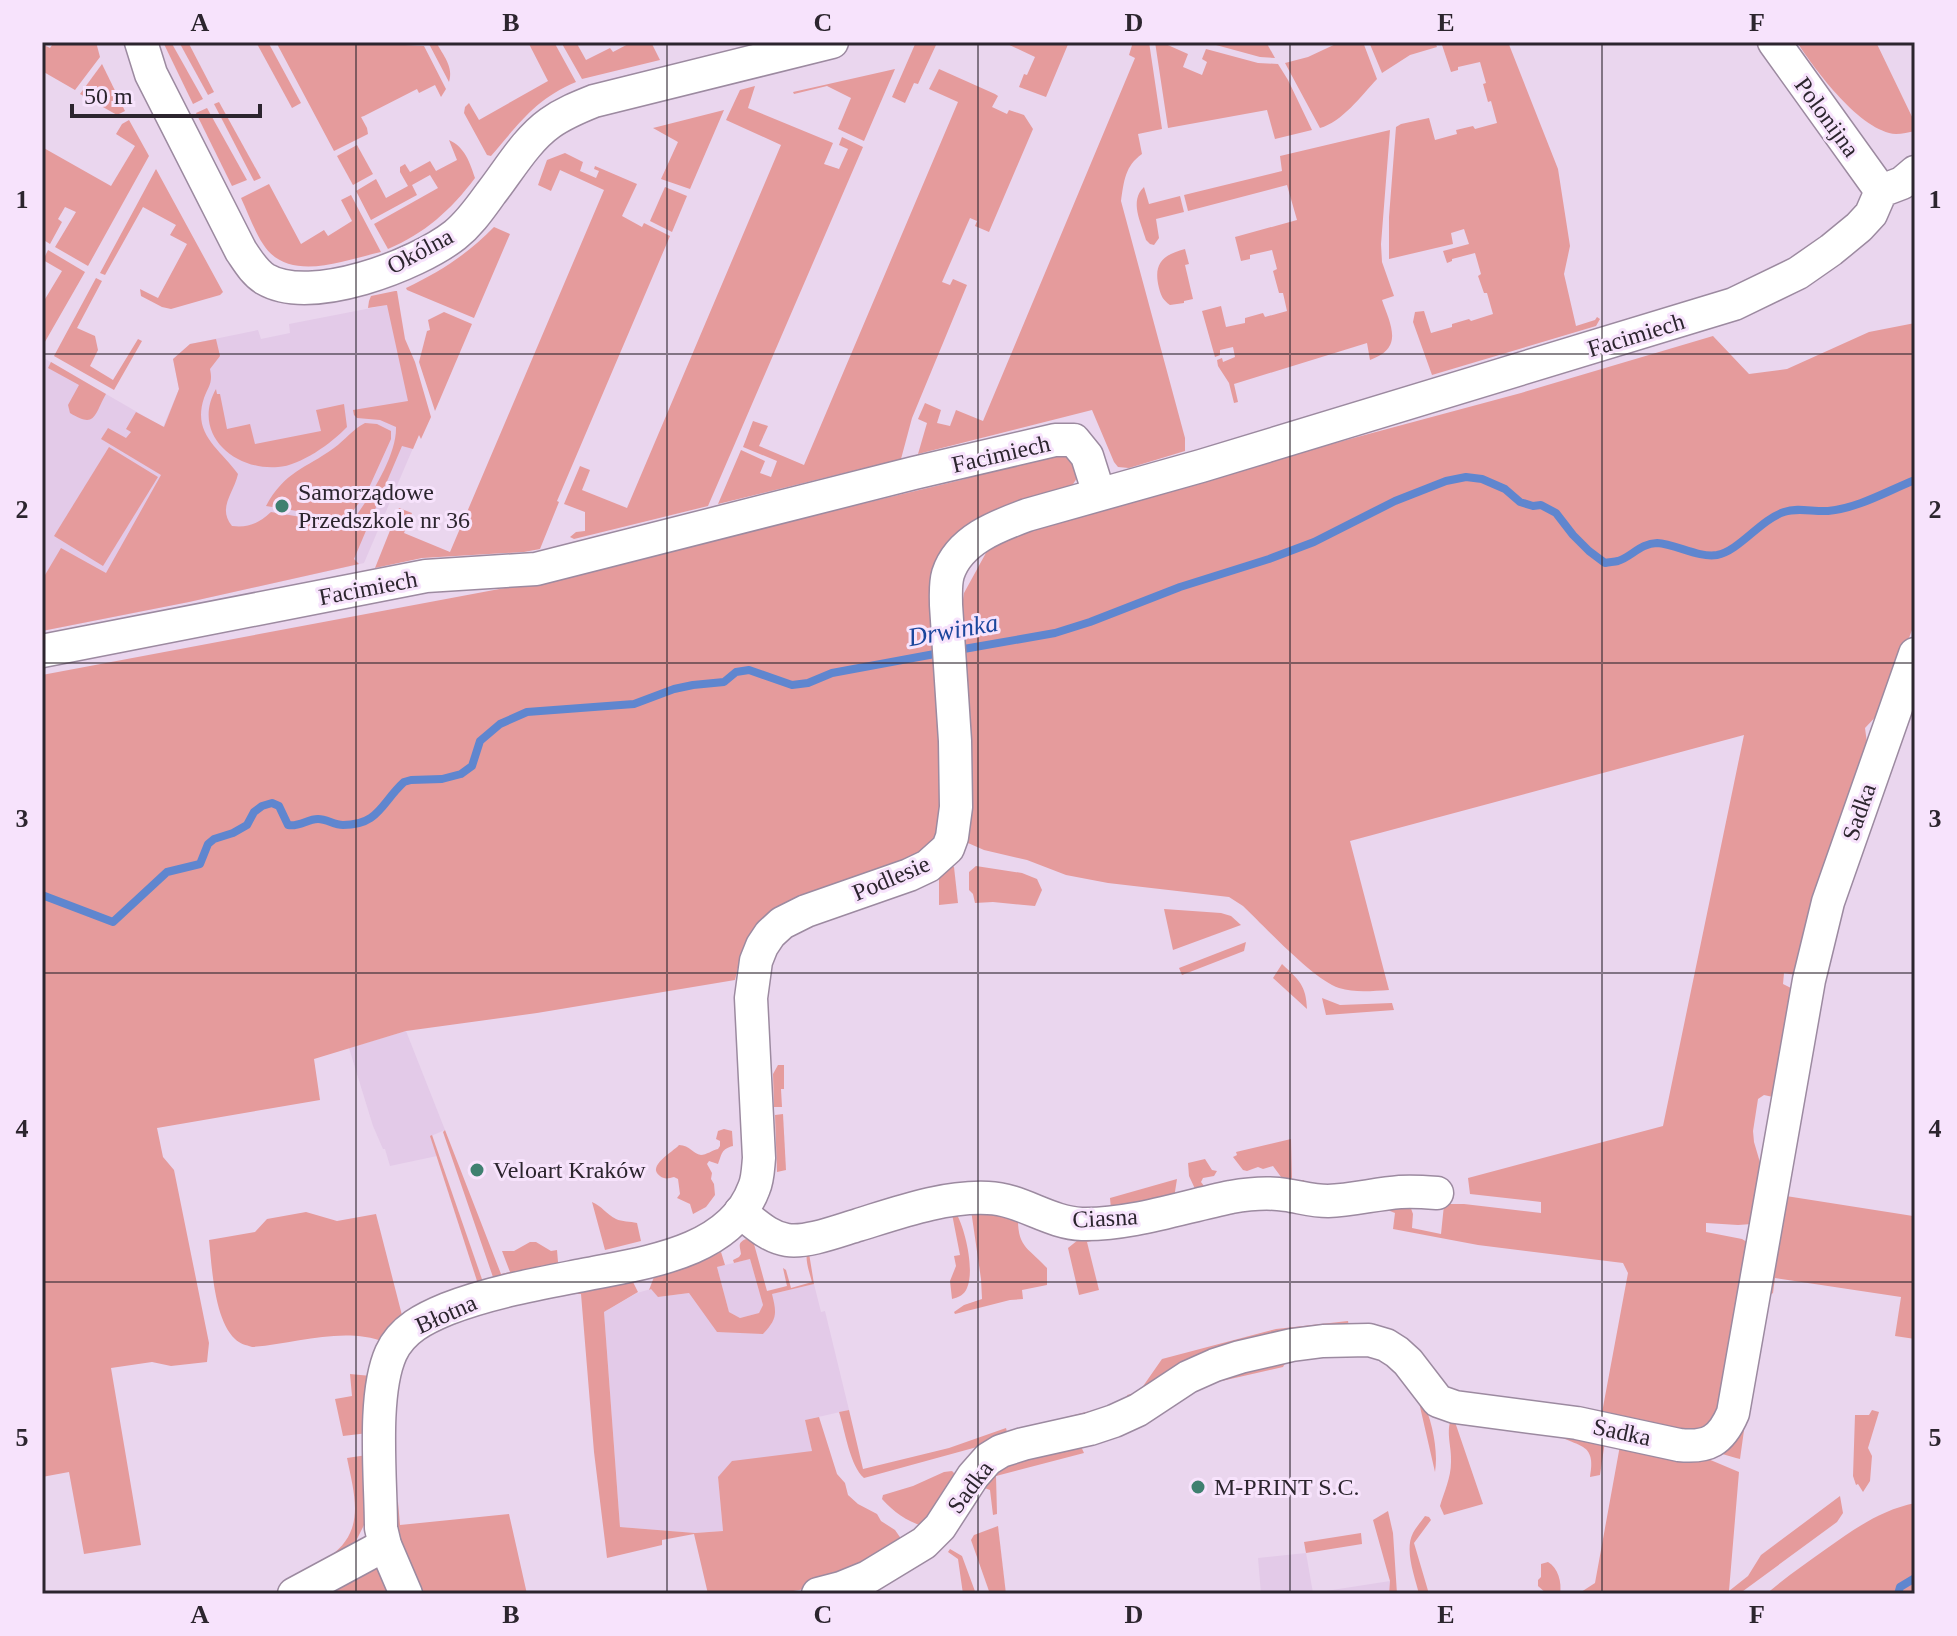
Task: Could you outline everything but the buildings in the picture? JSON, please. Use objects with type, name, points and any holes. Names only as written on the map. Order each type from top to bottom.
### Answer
[{"type":"street","name":"Okólna","points":[[141,42],[151,74],[241,251],[265,279],[302,288],[333,285],[378,274],[421,256],[456,234],[474,216],[527,145],[548,124],[573,109],[594,101],[832,42]]},
{"type":"street","name":"Polonijna","points":[[1774,42],[1881,191]]},
{"type":"street","points":[[1881,191],[1902,183],[1915,172]]},
{"type":"street","name":"Facimiech","points":[[42,651],[426,576],[536,569],[1055,440],[1074,440],[1087,456],[1099,494],[1734,304],[1798,273],[1831,250],[1871,214],[1881,191]]},
{"type":"street","name":"Podlesie","points":[[740,1212],[755,1188],[759,1158],[751,998],[756,961],[770,934],[782,923],[806,911],[919,871],[948,848],[955,825],[956,807],[946,586],[954,561],[965,547],[1001,524],[1099,494]]},
{"type":"street","name":"Sadka","points":[[818,1594],[868,1577],[924,1543],[940,1527],[973,1476],[988,1459],[1001,1451],[1114,1421],[1138,1410],[1188,1377],[1215,1365],[1292,1345],[1348,1339],[1386,1345],[1408,1362],[1438,1401],[1455,1407],[1577,1423],[1696,1447],[1710,1443],[1719,1436],[1733,1413],[1819,932],[1915,654]]},
{"type":"street","name":"Ciasna","points":[[740,1212],[772,1236],[797,1240],[927,1205],[979,1198],[1001,1199],[1079,1224],[1138,1218],[1258,1194],[1285,1194],[1328,1201],[1405,1191],[1437,1193]]},
{"type":"street","name":"Błotna","points":[[406,1594],[381,1528],[380,1408],[386,1367],[404,1334],[421,1321],[462,1303],[503,1291],[645,1263],[683,1252],[718,1233],[740,1212]]},
{"type":"street","points":[[294,1594],[385,1545]]},
{"type":"shaded area","points":[[54,42],[96,42],[100,57],[75,90],[42,71],[42,44],[50,48]]},
{"type":"shaded area","points":[[163,42],[171,42],[203,99],[193,104]]},
{"type":"shaded area","points":[[179,42],[188,42],[214,92],[208,95]]},
{"type":"shaded area","points":[[256,42],[268,42],[301,103],[292,108]]},
{"type":"shaded area","points":[[276,42],[424,46],[446,89],[441,97],[435,85],[419,93],[417,89],[361,117],[368,134],[334,151]]},
{"type":"shaded area","points":[[428,42],[436,42],[445,56],[450,71],[449,82]]},
{"type":"shaded area","points":[[528,42],[554,42],[576,82],[538,104],[491,156],[487,155],[464,113],[465,107],[469,103],[479,120],[548,81]]},
{"type":"shaded area","points":[[561,42],[576,42],[586,60],[610,48],[613,52],[632,42],[651,42],[660,60],[582,79]]},
{"type":"shaded area","points":[[916,42],[934,42],[936,45],[918,84],[914,83],[905,103],[892,97]]},
{"type":"shaded area","points":[[1003,42],[1069,42],[1046,97],[1019,87],[1035,57]]},
{"type":"shaded area","points":[[1133,42],[1149,42],[1162,129],[1138,134],[1142,154],[1129,169],[1121,201],[1185,438],[1185,451],[1129,468],[1118,467],[1092,410],[918,454],[927,423],[918,419],[925,403],[941,410],[937,423],[950,426],[956,410],[983,421],[1135,58],[1129,55]]},
{"type":"shaded area","points":[[1155,42],[1188,54],[1183,67],[1202,75],[1207,62],[1202,59],[1206,49],[1258,63],[1278,64],[1312,130],[1275,139],[1267,110],[1168,128]]},
{"type":"shaded area","points":[[1205,42],[1266,42],[1275,58],[1260,57]]},
{"type":"shaded area","points":[[1340,42],[1363,42],[1377,79],[1343,114],[1320,128],[1285,63],[1308,57]]},
{"type":"shaded area","points":[[1369,42],[1435,42],[1437,47],[1410,55],[1382,73]]},
{"type":"shaded area","points":[[1441,42],[1508,42],[1558,169],[1570,246],[1564,274],[1576,326],[1597,317],[1600,319],[1596,326],[1432,375],[1413,322],[1415,312],[1424,311],[1431,333],[1452,327],[1452,324],[1493,314],[1478,276],[1481,274],[1475,253],[1447,263],[1443,251],[1469,244],[1464,229],[1451,233],[1453,244],[1389,259],[1396,127],[1429,118],[1435,140],[1457,134],[1456,130],[1497,123],[1491,101],[1488,102],[1480,62],[1458,67],[1458,70],[1451,72]]},
{"type":"shaded area","points":[[1797,42],[1876,42],[1915,123],[1915,131],[1896,134],[1868,123],[1840,98]]},
{"type":"shaded area","points":[[102,64],[125,111],[117,115],[80,94]]},
{"type":"shaded area","points":[[895,69],[864,141],[838,129],[851,98],[827,86],[793,92]]},
{"type":"shaded area","points":[[939,69],[995,94],[998,96],[992,107],[1007,114],[1009,110],[1024,115],[1033,129],[989,232],[975,226],[977,221],[970,218],[942,282],[950,285],[953,279],[967,285],[912,418],[901,459],[718,504],[741,450],[765,461],[760,473],[771,477],[777,461],[743,447],[753,421],[768,426],[759,446],[804,465],[958,102],[929,89]]},
{"type":"shaded area","points":[[755,86],[748,108],[833,143],[824,164],[839,169],[848,149],[839,145],[842,137],[863,147],[708,506],[574,539],[570,537],[576,532],[585,531],[585,512],[564,504],[580,466],[590,470],[582,490],[627,508],[781,145],[726,120],[740,90]]},
{"type":"shaded area","points":[[219,102],[261,178],[254,181],[214,104]]},
{"type":"shaded area","points":[[207,108],[247,180],[232,186],[196,113]]},
{"type":"shaded area","points":[[724,110],[690,189],[661,179],[678,142],[653,128]]},
{"type":"shaded area","points":[[129,120],[149,156],[88,266],[55,247],[76,212],[65,207],[58,219],[62,222],[50,244],[42,239],[42,147],[111,186],[135,146],[116,134],[122,124]]},
{"type":"shaded area","points":[[1390,130],[1381,244],[1382,262],[1394,296],[1382,300],[1391,327],[1391,343],[1381,355],[1370,360],[1367,343],[1234,384],[1238,402],[1234,403],[1229,383],[1217,360],[1222,358],[1223,362],[1235,357],[1233,347],[1220,350],[1220,355],[1215,357],[1202,311],[1221,306],[1226,327],[1245,323],[1245,318],[1263,313],[1265,317],[1287,311],[1273,271],[1277,269],[1272,250],[1250,255],[1250,259],[1241,261],[1235,237],[1297,220],[1287,185],[1188,211],[1184,195],[1282,171],[1280,156]]},
{"type":"shaded area","points":[[449,140],[463,151],[475,178],[436,220],[388,249],[374,224],[438,188],[430,175],[412,185],[417,195],[371,220],[356,191],[376,179],[386,198],[408,186],[400,172],[400,167],[405,164],[410,172],[430,161],[436,171],[457,160]]},
{"type":"shaded area","points":[[357,145],[373,174],[353,185],[337,156]]},
{"type":"shaded area","points":[[565,153],[583,162],[580,171],[596,178],[599,171],[594,169],[595,166],[637,184],[622,216],[642,227],[644,223],[670,236],[557,501],[540,549],[422,558],[375,568],[399,508],[412,513],[404,533],[450,552],[604,190],[560,170],[551,191],[538,185],[547,160]]},
{"type":"shaded area","points":[[156,169],[223,292],[220,295],[171,309],[141,296],[140,289],[158,298],[187,244],[170,235],[176,225],[143,207],[105,275],[100,273]]},
{"type":"shaded area","points":[[269,184],[301,244],[324,230],[328,236],[352,221],[341,200],[351,195],[381,252],[318,266],[287,263],[274,256],[260,239],[241,198]]},
{"type":"shaded area","points":[[665,187],[687,196],[672,232],[650,221]]},
{"type":"shaded area","points":[[1144,187],[1149,204],[1180,196],[1184,212],[1156,219],[1159,238],[1154,245],[1146,240],[1138,212],[1137,199]]},
{"type":"shaded area","points":[[494,227],[510,234],[474,318],[407,290],[464,254]]},
{"type":"shaded area","points":[[1185,249],[1189,264],[1185,265],[1193,299],[1170,305],[1160,291],[1157,273],[1165,258]]},
{"type":"shaded area","points":[[48,250],[85,272],[42,347],[42,304],[62,271],[43,260]]},
{"type":"shaded area","points":[[96,278],[102,281],[77,328],[95,336],[98,350],[90,366],[113,380],[138,339],[142,341],[114,390],[54,356]]},
{"type":"shaded area","points":[[397,291],[405,339],[431,417],[413,449],[402,446],[354,559],[359,564],[42,631],[42,580],[61,548],[106,573],[161,475],[101,439],[108,428],[126,438],[131,432],[126,429],[136,412],[164,427],[179,389],[173,359],[190,344],[216,339],[220,356],[210,369],[211,381],[201,411],[204,431],[209,440],[238,474],[226,507],[232,526],[253,524],[271,512],[349,525],[386,465],[392,452],[396,427],[380,420],[357,418],[353,410],[408,401],[387,305],[368,308],[371,296]]},
{"type":"shaded area","name":"Samorządowe Przedszkole nr 36","points":[[397,303],[419,434],[364,563],[42,631],[42,357],[163,427],[179,389],[173,359],[190,344],[258,330],[261,339],[290,333],[289,324]]},
{"type":"shaded area","points":[[444,312],[472,324],[435,411],[419,362],[427,331],[430,330],[428,320]]},
{"type":"shaded area","points":[[1915,323],[1915,626],[1882,710],[1865,728],[1867,743],[1850,792],[1802,976],[1784,973],[1783,984],[1793,989],[1773,1097],[1764,1095],[1758,1099],[1753,1131],[1764,1176],[1752,1224],[1706,1223],[1706,1232],[1742,1239],[1752,1245],[1730,1398],[1709,1435],[1601,1418],[1628,1273],[1623,1263],[1478,1245],[1393,1229],[1395,1213],[1385,1205],[1409,1203],[1413,1214],[1412,1228],[1441,1234],[1444,1205],[1447,1204],[1541,1213],[1541,1202],[1470,1194],[1468,1178],[1663,1126],[1744,735],[1350,841],[1389,990],[1345,990],[1316,975],[1243,906],[1229,897],[1066,875],[968,843],[957,637],[964,593],[987,551],[1019,528],[1521,393],[1713,336],[1749,374],[1787,369],[1869,332]]},
{"type":"shaded area","points":[[51,362],[106,394],[90,420],[70,413],[68,405],[79,385],[48,368]]},
{"type":"shaded area","points":[[216,389],[220,394],[227,429],[250,424],[255,444],[321,431],[316,410],[344,404],[347,427],[333,440],[296,463],[262,467],[246,463],[232,456],[213,434],[209,420],[210,405]]},
{"type":"shaded area","points":[[365,423],[377,424],[391,431],[391,439],[367,492],[347,519],[266,506],[288,478]]},
{"type":"shaded area","points":[[109,447],[158,477],[103,566],[54,536]]},
{"type":"shaded area","points":[[1045,456],[1065,456],[1075,464],[1077,478],[1068,492],[961,539],[941,754],[941,818],[933,840],[918,857],[741,955],[735,980],[406,1031],[314,1059],[320,1100],[157,1128],[163,1157],[174,1170],[209,1343],[207,1362],[171,1366],[152,1362],[111,1368],[141,1545],[84,1554],[69,1472],[42,1477],[42,675],[536,582],[961,480]]},
{"type":"shaded area","points":[[976,866],[1022,873],[1037,879],[1042,890],[1035,906],[975,903],[969,890],[969,872]]},
{"type":"shaded area","points":[[954,867],[958,903],[939,905],[939,874]]},
{"type":"shaded area","points":[[1164,909],[1221,913],[1231,916],[1241,925],[1173,950]]},
{"type":"shaded area","points":[[1246,942],[1244,951],[1182,975],[1179,968]]},
{"type":"shaded area","points":[[1282,964],[1300,984],[1307,1009],[1273,978]]},
{"type":"shaded area","points":[[1322,998],[1340,1005],[1392,1003],[1394,1010],[1326,1015]]},
{"type":"shaded area","points":[[406,1031],[445,1130],[431,1136],[437,1156],[390,1166],[373,1126],[349,1048]]},
{"type":"shaded area","points":[[778,1065],[784,1065],[784,1089],[781,1089],[782,1107],[774,1107],[773,1074]]},
{"type":"shaded area","points":[[783,1114],[786,1170],[777,1172],[775,1115]]},
{"type":"shaded area","points":[[445,1130],[501,1274],[510,1272],[502,1251],[514,1251],[530,1242],[551,1251],[557,1250],[558,1262],[562,1262],[561,1269],[494,1280],[443,1132]]},
{"type":"shaded area","points":[[718,1131],[732,1131],[733,1146],[724,1150],[718,1164],[709,1161],[707,1164],[712,1173],[715,1195],[706,1207],[693,1214],[690,1204],[677,1198],[680,1194],[678,1179],[662,1177],[656,1168],[679,1145],[701,1155],[718,1149]]},
{"type":"shaded area","points":[[432,1135],[484,1285],[478,1284]]},
{"type":"shaded area","points":[[1291,1139],[1292,1181],[1304,1180],[1303,1185],[1284,1181],[1273,1166],[1243,1170],[1233,1157],[1237,1155],[1236,1152]]},
{"type":"shaded area","points":[[1205,1159],[1212,1170],[1217,1171],[1214,1176],[1203,1178],[1201,1182],[1204,1186],[1197,1193],[1189,1176],[1188,1163]]},
{"type":"shaded area","points":[[1177,1179],[1174,1198],[1111,1209],[1110,1198]]},
{"type":"shaded area","points":[[1786,1196],[1913,1216],[1915,1210],[1915,1339],[1895,1336],[1901,1297],[1775,1278],[1773,1293],[1762,1301],[1740,1459],[1712,1451]]},
{"type":"shaded area","points":[[592,1202],[616,1219],[637,1223],[641,1241],[605,1250]]},
{"type":"shaded area","points":[[973,1207],[1018,1220],[1023,1242],[1047,1268],[1047,1285],[1022,1290],[1023,1299],[955,1314],[964,1305],[982,1299]]},
{"type":"shaded area","points":[[955,1211],[965,1238],[970,1271],[966,1290],[952,1299],[950,1281],[956,1266],[954,1256],[960,1255],[952,1214]]},
{"type":"shaded area","points":[[306,1212],[337,1221],[376,1214],[404,1323],[385,1342],[369,1337],[335,1336],[252,1347],[237,1341],[228,1330],[215,1292],[209,1240],[255,1232],[267,1219]]},
{"type":"shaded area","points":[[1088,1232],[1135,1232],[1087,1242],[1099,1290],[1079,1295],[1068,1248]]},
{"type":"shaded area","points":[[746,1239],[754,1244],[767,1291],[787,1286],[783,1268],[791,1288],[812,1282],[807,1260],[808,1247],[814,1284],[772,1294],[775,1316],[763,1334],[717,1332],[689,1293],[658,1297],[649,1290],[654,1277],[721,1252],[725,1265],[717,1267],[729,1312],[740,1318],[759,1313],[763,1305],[750,1259],[734,1263],[733,1260],[741,1254],[740,1243]]},
{"type":"shaded area","points":[[750,1259],[763,1305],[759,1313],[740,1318],[729,1312],[717,1267]]},
{"type":"shaded area","points":[[632,1280],[638,1292],[604,1312],[620,1527],[695,1533],[723,1531],[718,1477],[732,1461],[812,1451],[805,1420],[819,1417],[837,1474],[845,1483],[848,1495],[877,1514],[902,1540],[828,1585],[776,1594],[708,1594],[694,1534],[662,1540],[662,1545],[607,1558],[594,1452],[581,1294],[576,1294],[578,1289]]},
{"type":"shaded area","points":[[814,1284],[821,1312],[825,1311],[849,1410],[805,1420],[812,1451],[718,1477],[723,1531],[695,1533],[620,1527],[604,1312],[637,1293],[651,1289],[659,1297],[689,1293],[763,1334],[772,1294]]},
{"type":"shaded area","points":[[1348,1321],[1349,1327],[1133,1404],[864,1478],[852,1457],[839,1412],[849,1410],[863,1469],[949,1448],[1006,1428],[1007,1432],[1106,1407],[1139,1392],[1162,1359],[1276,1329]]},
{"type":"shaded area","points":[[1328,1346],[1377,1350],[1396,1362],[1407,1374],[1431,1422],[1435,1472],[1418,1398],[1400,1369],[1379,1354],[1336,1352],[1287,1360],[1283,1367],[1204,1385],[1190,1394],[1188,1388],[1238,1365]]},
{"type":"shaded area","points":[[350,1374],[371,1376],[368,1433],[343,1436],[335,1399],[352,1396]]},
{"type":"shaded area","points":[[1872,1410],[1879,1412],[1868,1448],[1872,1456],[1870,1481],[1863,1492],[1853,1476],[1855,1415],[1869,1415]]},
{"type":"shaded area","points":[[1452,1417],[1483,1504],[1444,1515],[1440,1506],[1451,1468],[1449,1433]]},
{"type":"shaded area","points":[[1556,1434],[1605,1441],[1600,1475],[1590,1477],[1591,1457],[1584,1447]]},
{"type":"shaded area","points":[[1078,1440],[1084,1453],[996,1476],[997,1514],[993,1515],[990,1490],[976,1485],[984,1469]]},
{"type":"shaded area","points":[[1621,1440],[1701,1456],[1739,1472],[1729,1591],[1748,1576],[1761,1555],[1840,1496],[1843,1513],[1837,1522],[1739,1594],[1578,1594],[1595,1583]]},
{"type":"shaded area","points":[[367,1455],[366,1521],[356,1541],[340,1559],[329,1557],[341,1547],[353,1525],[355,1500],[347,1458]]},
{"type":"shaded area","points":[[952,1471],[957,1476],[923,1526],[901,1516],[882,1499],[883,1495]]},
{"type":"shaded area","points":[[398,1502],[400,1525],[509,1514],[527,1594],[412,1594],[390,1509]]},
{"type":"shaded area","points":[[1915,1503],[1915,1594],[1766,1594],[1803,1565],[1879,1515]]},
{"type":"shaded area","points":[[1388,1511],[1393,1533],[1397,1594],[1389,1594],[1390,1581],[1373,1520]]},
{"type":"shaded area","points":[[1425,1516],[1431,1520],[1414,1543],[1429,1594],[1419,1594],[1410,1547],[1413,1533]]},
{"type":"shaded area","points":[[998,1526],[1006,1594],[990,1594],[971,1540],[974,1535]]},
{"type":"shaded area","points":[[1361,1533],[1362,1544],[1306,1553],[1304,1542]]},
{"type":"shaded area","points":[[950,1549],[962,1556],[976,1594],[963,1594],[958,1559],[948,1552]]},
{"type":"shaded area","points":[[1306,1553],[1313,1593],[1390,1581],[1389,1594],[1261,1594],[1258,1558]]},
{"type":"shaded area","points":[[1548,1562],[1558,1576],[1560,1594],[1547,1594],[1538,1586],[1541,1564]]},
{"type":"shaded area","points":[[375,1567],[398,1594],[321,1594]]},
{"type":"waterway","name":"Drwinka","points":[[958,650],[1055,633],[1090,622],[1180,587],[1314,542],[1395,501],[1446,481],[1466,477],[1482,479],[1505,489],[1520,502],[1541,505],[1556,513],[1573,535],[1605,563],[1618,561],[1646,545],[1657,543],[1702,555],[1717,555],[1733,548],[1784,512],[1839,509],[1862,503],[1915,480]]},
{"type":"waterway","name":"Drwinka","points":[[42,895],[113,922],[167,872],[200,864],[208,844],[247,825],[254,812],[262,806],[272,803],[279,806],[288,825],[318,819],[343,825],[364,821],[372,817],[404,782],[461,774],[472,766],[480,741],[500,724],[527,712],[634,704],[674,689],[724,682],[736,672],[749,670],[792,685],[808,683],[832,673],[940,653]]},
{"type":"waterway","points":[[1898,1594],[1900,1587],[1915,1578]]},
{"type":"place","name":"Samorządowe Przedszkole nr 36","points":[[282,506]]},
{"type":"place","name":"Veloart Kraków","points":[[477,1170]]},
{"type":"place","name":"M-PRINT S.C.","points":[[1198,1487]]}]
